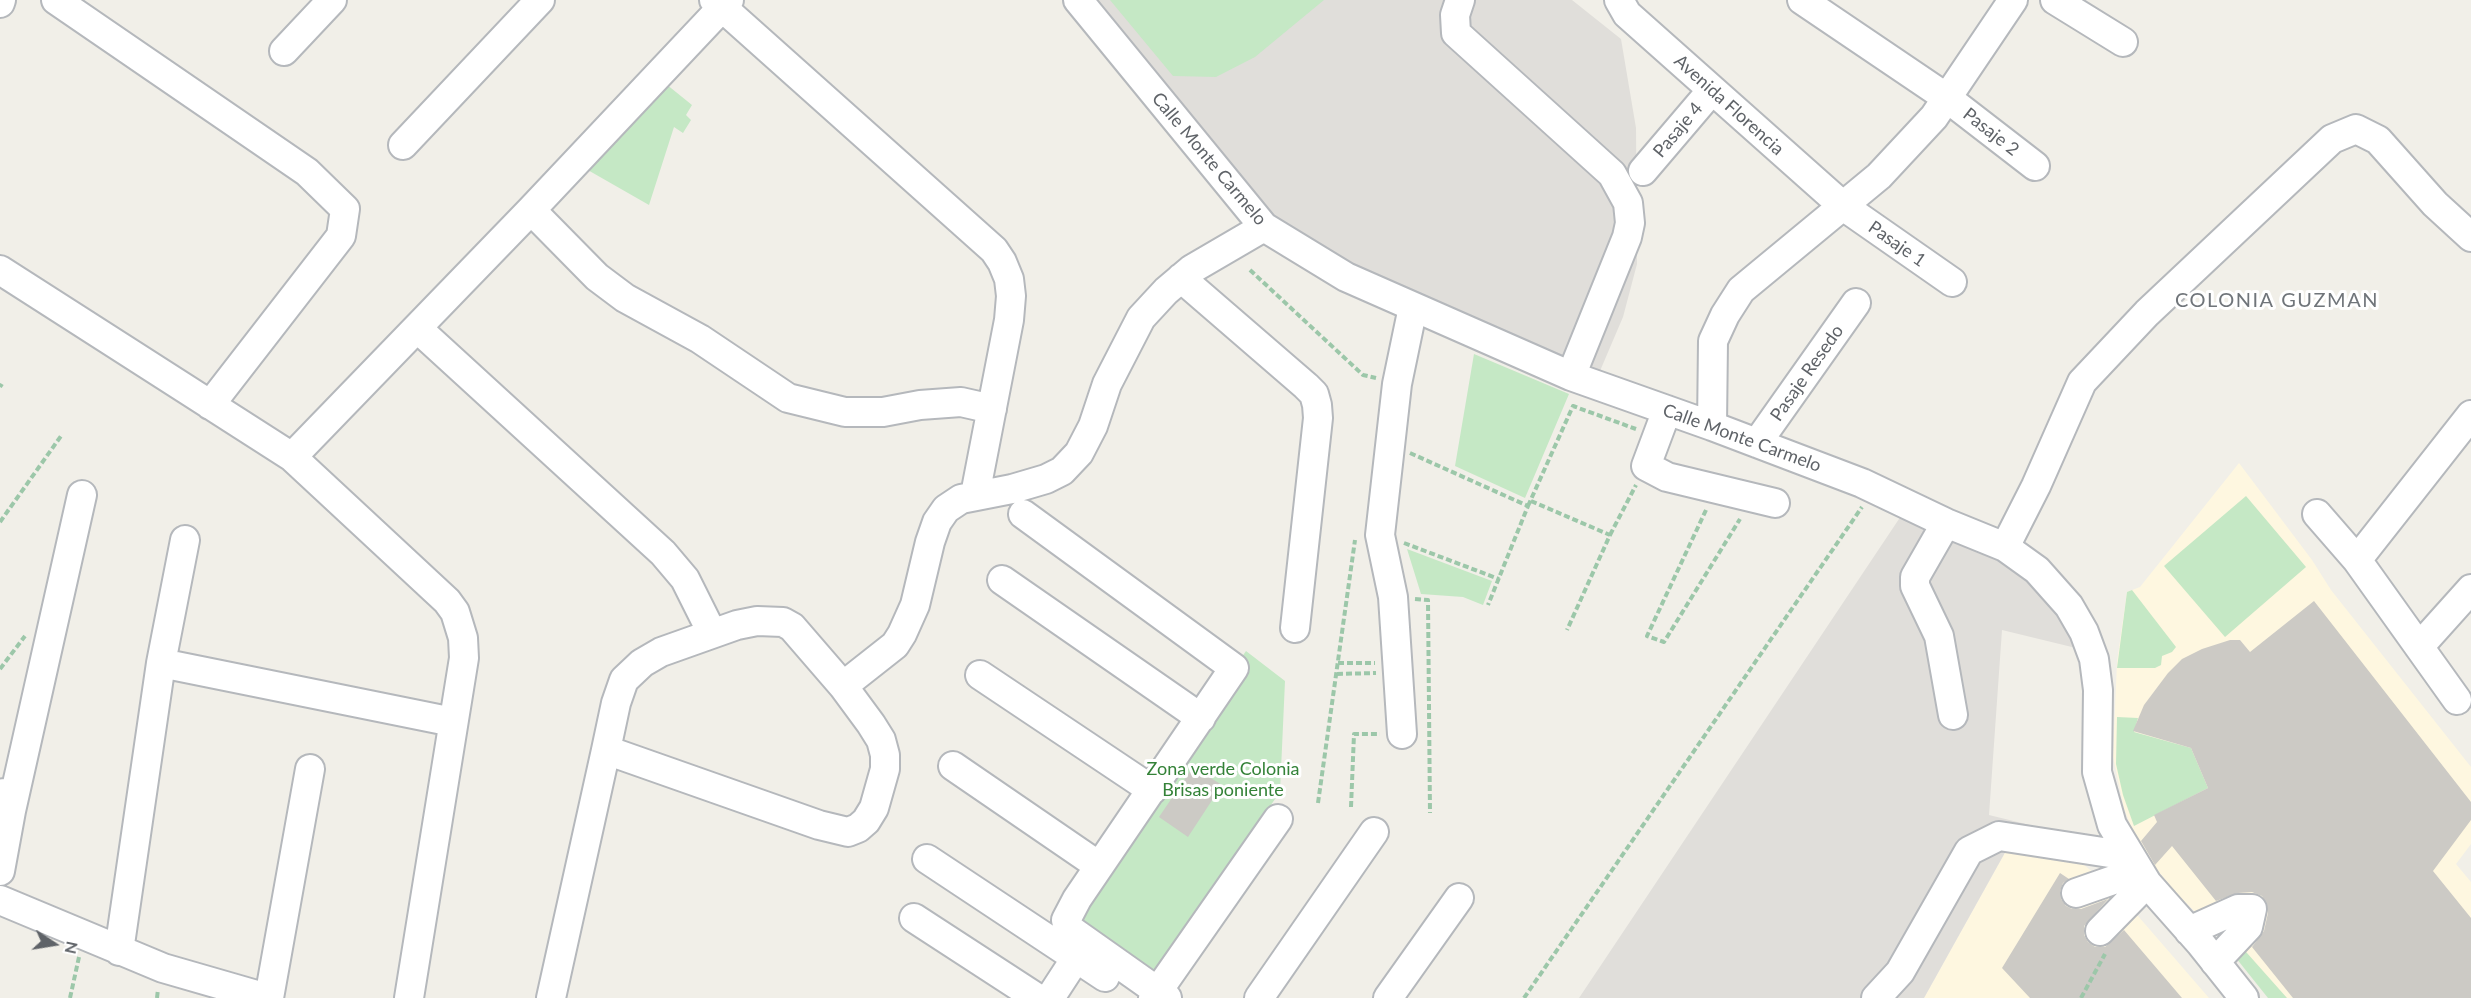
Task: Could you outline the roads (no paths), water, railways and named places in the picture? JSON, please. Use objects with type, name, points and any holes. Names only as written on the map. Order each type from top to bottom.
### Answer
[{"type":"street","points":[[56,0],[307,172],[345,209],[341,236],[210,405]]},
{"type":"street","points":[[284,51],[332,0]]},
{"type":"street","points":[[403,145],[540,0]]},
{"type":"street","name":"Calle Monte Carmelo","points":[[1078,0],[1264,227],[1346,277],[1664,417],[1712,426],[1875,489],[1946,523],[2005,547],[2037,570],[2069,606],[2084,632],[2094,659],[2098,690],[2097,772],[2112,825],[2138,870],[2244,998]]},
{"type":"street","points":[[1460,0],[1455,15],[1456,33],[1612,174],[1628,203],[1630,223],[1627,237],[1571,376]]},
{"type":"street","name":"Avenida Florencia","points":[[1619,0],[1627,14],[1843,206]]},
{"type":"street","name":"Pasaje 2","points":[[1802,0],[1947,98],[2035,166]]},
{"type":"street","points":[[1712,426],[1713,341],[1725,315],[1741,290],[1879,176],[1934,117],[2013,0]]},
{"type":"street","points":[[2055,0],[2123,42]]},
{"type":"street","points":[[292,457],[531,210],[722,3],[994,250],[1002,262],[1009,279],[1011,296],[975,495]]},
{"type":"street","name":"Pasaje 4","points":[[1643,171],[1712,90]]},
{"type":"street","points":[[2005,547],[2036,486],[2082,382],[2146,313],[2332,139],[2356,129],[2378,140],[2435,204],[2471,237]]},
{"type":"street","name":"Pasaje 1","points":[[1843,206],[1952,282]]},
{"type":"street","points":[[531,210],[597,278],[653,315],[700,339],[788,398],[845,412],[883,412],[920,405],[961,402],[992,409]]},
{"type":"street","points":[[843,686],[895,645],[902,634],[915,605],[937,522],[946,509],[961,499],[1012,489],[1046,479],[1062,471],[1079,453],[1093,426],[1107,384],[1141,318],[1166,291],[1192,269],[1264,227]]},
{"type":"street","points":[[0,270],[292,457],[447,601],[455,612],[463,638],[464,658],[409,998]]},
{"type":"street","points":[[1181,278],[1314,394],[1318,418],[1295,628]]},
{"type":"street","name":"Pasaje Resedo","points":[[1757,443],[1856,303]]},
{"type":"street","points":[[1413,307],[1397,384],[1391,444],[1368,534],[1393,597],[1416,734]]},
{"type":"street","points":[[417,328],[663,553],[685,579],[712,633]]},
{"type":"street","points":[[2357,560],[2471,415]]},
{"type":"street","points":[[1664,417],[1646,466],[1667,477],[1764,500]]},
{"type":"street","points":[[0,871],[11,811],[82,495]]},
{"type":"street","points":[[1023,514],[1234,669],[1099,866],[1066,920],[1068,927],[1154,996]]},
{"type":"street","points":[[2317,514],[2357,560],[2457,700]]},
{"type":"street","points":[[1946,523],[1915,577],[1915,586],[1939,636],[1953,715]]},
{"type":"street","points":[[119,951],[161,663],[185,540]]},
{"type":"street","points":[[1002,580],[1201,718]]},
{"type":"street","points":[[2419,647],[2471,589]]},
{"type":"street","points":[[551,998],[606,750],[620,690],[631,671],[661,652],[712,633],[757,621],[783,622],[792,627],[843,686],[881,740],[885,755],[885,769],[874,808],[866,821],[858,828],[848,832],[819,825],[606,750]]},
{"type":"street","points":[[161,663],[453,722]]},
{"type":"street","points":[[980,675],[1152,790]]},
{"type":"street","points":[[953,766],[1099,866]]},
{"type":"street","points":[[0,900],[119,951],[205,982],[268,998],[310,769]]},
{"type":"street","points":[[0,783],[11,811]]},
{"type":"street","points":[[1154,996],[1278,819]]},
{"type":"street","points":[[1259,998],[1374,832]]},
{"type":"street","points":[[1876,998],[1900,972],[1969,852],[1999,836],[2138,870]]},
{"type":"street","points":[[927,859],[1076,958],[1154,996]]},
{"type":"street","points":[[2076,893],[2138,870]]},
{"type":"street","points":[[2105,938],[2138,870]]},
{"type":"street","points":[[1388,998],[1459,898]]},
{"type":"street","points":[[2189,931],[2238,909],[2252,909],[2248,927],[2215,962]]},
{"type":"street","points":[[914,918],[1037,998]]},
{"type":"street","points":[[1050,998],[1076,958]]},
{"type":"district","name":"COLONIA GUZMAN","points":[[2277,301]]},
{"type":"park label","name":"Zona verde Colonia Brisas poniente","points":[[1223,779]]}]
